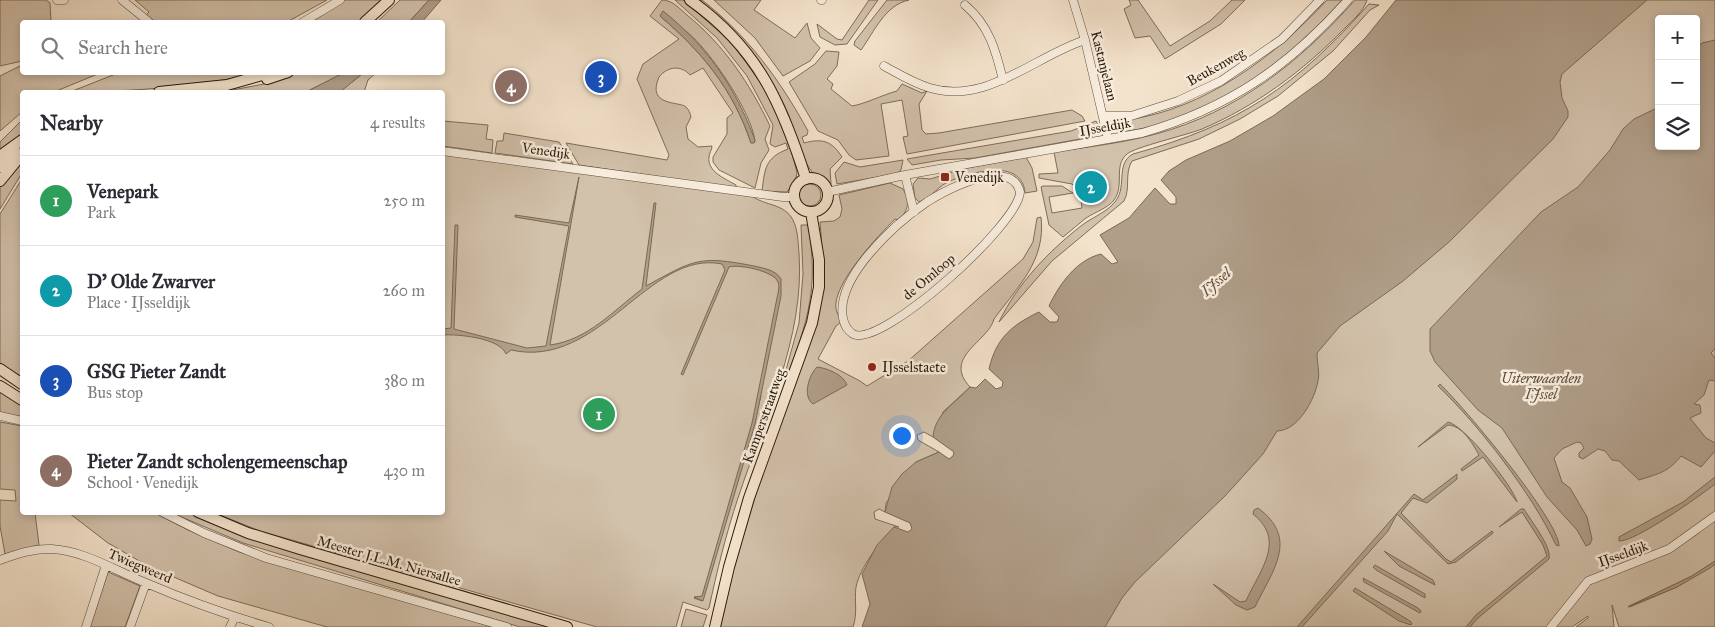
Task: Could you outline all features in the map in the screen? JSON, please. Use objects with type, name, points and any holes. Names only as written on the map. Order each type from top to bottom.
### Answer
[{"type":"main road","points":[[367,20],[389,0]]},
{"type":"main road","points":[[374,20],[395,0]]},
{"type":"main road","points":[[690,0],[727,31],[764,77],[789,128],[806,180]]},
{"type":"main road","points":[[178,90],[227,85],[263,75]]},
{"type":"main road","points":[[211,90],[243,86],[278,75]]},
{"type":"main road","points":[[0,156],[20,141]]},
{"type":"main road","points":[[0,167],[20,149]]},
{"type":"main road","points":[[0,181],[20,156]]},
{"type":"main road","points":[[812,179],[821,182],[827,192],[824,205],[811,212],[801,210],[794,197],[797,185],[812,179]]},
{"type":"main road","name":"Kamperstraatweg","points":[[715,627],[729,567],[749,498],[812,323],[819,287],[819,260],[811,212]]},
{"type":"main road","points":[[0,369],[20,383]]},
{"type":"main road","points":[[0,386],[20,399]]},
{"type":"main road","name":"Meester J.L.M. Niersallee","points":[[206,515],[248,533],[291,547],[568,627]]},
{"type":"street","points":[[57,0],[64,0]]},
{"type":"street","points":[[122,0],[147,20]]},
{"type":"street","points":[[306,20],[340,0]]},
{"type":"street","name":"Kastanjelaan","points":[[1073,0],[1085,40],[1108,139]]},
{"type":"street","name":"Beukenweg","points":[[1104,116],[1113,114],[1131,116],[1178,101],[1221,81],[1282,39],[1320,0]]},
{"type":"street","name":"IJsseldijk","points":[[827,192],[905,175],[1108,139],[1178,122],[1239,94],[1270,74],[1300,50],[1348,0]]},
{"type":"street","points":[[965,5],[984,25],[996,51],[1002,80]]},
{"type":"street","points":[[884,66],[912,81],[932,88],[954,92],[976,89],[1002,80],[1063,47],[1085,40]]},
{"type":"street","name":"Venedijk","points":[[445,151],[794,197]]},
{"type":"street","points":[[905,175],[914,212]]},
{"type":"street","name":"de Omloop","points":[[1008,177],[1017,183],[1020,192],[1013,209],[992,236],[936,290],[876,332],[861,337],[850,332],[844,323],[842,313],[850,284],[877,245],[914,212],[942,193],[980,178],[1008,177]]},
{"type":"street","points":[[0,416],[20,421]]},
{"type":"street","points":[[168,515],[204,533],[266,558],[507,627]]},
{"type":"street","name":"IJsseldijk","points":[[1551,627],[1588,580],[1646,560],[1669,549],[1715,516]]},
{"type":"street","name":"Twiegweerd","points":[[0,560],[26,551],[53,549],[83,556],[146,583],[236,617],[269,627]]},
{"type":"street","points":[[86,627],[106,565]]},
{"type":"street","points":[[130,627],[146,583]]},
{"type":"street","points":[[230,627],[236,617]]},
{"type":"green space","points":[[0,0],[46,0],[50,3],[51,20],[20,20],[20,61],[0,66]]},
{"type":"green space","points":[[135,0],[327,0],[291,20],[149,20],[145,16],[149,12]]},
{"type":"green space","points":[[345,0],[385,0],[362,20],[315,20]]},
{"type":"green space","points":[[400,0],[429,0],[411,20],[379,20]]},
{"type":"green space","points":[[662,0],[669,1],[675,5],[713,39],[745,80],[770,126],[765,139],[769,150],[761,163],[755,188],[719,170],[713,162],[713,157],[727,134],[727,118],[733,113],[703,68],[690,75],[679,68],[666,71],[659,77],[656,87],[657,94],[665,101],[683,105],[687,108],[691,117],[686,127],[688,139],[698,147],[712,146],[709,157],[711,167],[718,174],[736,185],[736,188],[579,165],[566,143],[667,160],[669,155],[637,79],[643,64],[679,39],[650,16]],"holes":[[[660,16],[687,32],[707,52],[747,115],[755,142],[751,143],[735,105],[703,58]]]},
{"type":"green space","points":[[675,0],[683,0],[731,42],[768,93],[791,149],[797,173],[795,181],[787,192],[762,191],[765,170],[770,160],[780,152],[788,149],[786,143],[775,147],[770,144],[773,125],[747,76],[717,38]]},
{"type":"green space","points":[[697,0],[702,0],[719,14],[762,60],[786,94],[808,131],[807,135],[802,137],[804,143],[826,142],[834,147],[842,157],[830,169],[831,184],[821,180],[807,164],[786,109],[758,65]]},
{"type":"green space","points":[[714,0],[761,0],[754,10],[795,38],[807,23],[811,38],[820,48],[810,61],[783,76],[755,38]]},
{"type":"green space","points":[[869,0],[878,0],[847,44],[835,45],[820,37],[817,24],[837,39],[842,40]]},
{"type":"green space","points":[[887,0],[909,0],[893,7],[887,13],[861,50],[854,45],[855,41]]},
{"type":"green space","points":[[1129,0],[1138,0],[1170,46],[1210,21],[1232,0],[1245,0],[1221,24],[1165,59],[1150,36],[1135,38],[1124,9],[1131,5]]},
{"type":"green space","points":[[1327,0],[1342,0],[1319,24],[1270,67],[1214,103],[1184,116],[1153,126],[1120,132],[1112,126],[1111,120],[1126,120],[1155,114],[1183,105],[1236,77],[1285,41]]},
{"type":"green space","points":[[1355,0],[1367,0],[1357,16],[1312,59],[1278,86],[1222,120],[1202,129],[1140,148],[1127,154],[1121,164],[1119,188],[1111,203],[1086,218],[1063,237],[1049,225],[1041,187],[1062,186],[1073,193],[1049,197],[1052,213],[1082,208],[1081,200],[1087,194],[1095,194],[1099,190],[1099,185],[1094,180],[1085,184],[1084,191],[1081,193],[1072,184],[1039,178],[1039,174],[1058,173],[1054,152],[1156,134],[1214,112],[1265,82],[1289,64],[1334,23]]},
{"type":"green space","name":"Uiterwaarden IJssel","points":[[1642,0],[1715,0],[1715,512],[1660,551],[1595,574],[1548,627],[1074,627],[1558,64]]},
{"type":"green space","points":[[1369,4],[1379,5],[1370,10],[1333,51],[1278,96],[1240,119],[1199,139],[1132,161],[1128,171],[1127,191],[1124,201],[1052,261],[999,322],[1015,294],[1046,257],[1081,226],[1106,210],[1118,198],[1124,164],[1127,158],[1133,154],[1171,143],[1205,130],[1264,99],[1316,58]]},
{"type":"green space","points":[[826,51],[839,52],[837,66],[827,79],[833,84],[831,89],[852,106],[897,91],[902,84],[922,93],[927,91],[919,104],[922,130],[926,134],[1072,110],[1082,116],[1085,121],[907,154],[903,137],[908,136],[902,100],[881,104],[889,156],[856,160],[849,155],[838,140],[818,131],[789,82],[815,64]]},
{"type":"green space","points":[[20,66],[20,75],[95,75],[59,90],[20,90],[20,114],[0,131],[0,76]]},
{"type":"green space","points":[[113,75],[251,75],[167,87],[131,90],[75,90]]},
{"type":"green space","points":[[291,75],[341,75],[310,90],[232,90],[264,84]]},
{"type":"green space","points":[[361,75],[374,75],[368,80],[365,90],[328,90],[351,83]]},
{"type":"green space","points":[[445,121],[488,125],[486,139],[493,140],[492,153],[445,146]]},
{"type":"green space","points":[[1096,121],[1101,130],[1091,137],[975,158],[941,160],[912,165],[907,159],[1071,131]]},
{"type":"green space","points":[[20,122],[20,137],[0,151],[0,142]]},
{"type":"green space","points":[[504,133],[559,142],[573,164],[495,153],[497,141],[503,141]]},
{"type":"green space","points":[[445,154],[752,196],[785,210],[793,220],[796,228],[799,253],[799,285],[796,316],[780,378],[734,512],[707,610],[683,602],[676,627],[597,627],[260,531],[220,515],[445,515]],"holes":[[[761,396],[702,601],[694,598],[702,597]]]},
{"type":"green space","points":[[1026,157],[1032,168],[1037,191],[1025,193],[1022,182],[1014,174],[992,170],[955,179],[946,183],[922,201],[919,202],[915,198],[913,184],[918,178],[930,179],[967,168]]},
{"type":"green space","points":[[20,160],[20,176],[0,209],[0,186]]},
{"type":"green space","points":[[903,160],[901,170],[896,174],[837,184],[835,173],[844,162],[860,167]]},
{"type":"green space","points":[[20,182],[20,376],[0,364],[0,214]]},
{"type":"green space","points":[[890,183],[903,189],[907,198],[906,209],[902,217],[898,220],[895,219],[878,236],[858,261],[841,287],[836,310],[841,322],[836,326],[818,359],[867,386],[908,361],[1023,259],[1033,242],[1037,218],[1041,217],[1041,233],[1035,260],[1021,284],[990,327],[964,358],[961,367],[963,376],[970,387],[943,412],[933,437],[924,432],[917,435],[918,440],[939,452],[916,462],[886,503],[885,512],[879,509],[874,512],[875,519],[899,527],[894,527],[871,555],[858,579],[853,627],[720,627],[736,559],[759,484],[818,320],[824,272],[820,222],[834,221],[840,217],[842,209],[839,195]]},
{"type":"green space","points":[[810,184],[818,187],[821,195],[818,203],[810,206],[802,203],[799,195],[802,187]]},
{"type":"green space","points":[[801,225],[808,225],[811,247],[812,286],[806,320],[787,378],[784,377],[799,323],[803,274]]},
{"type":"green space","points":[[0,391],[20,404],[20,417],[0,413]]},
{"type":"green space","points":[[0,422],[20,426],[20,515],[35,515],[39,545],[5,554],[0,526],[0,500],[16,501],[15,490],[0,489]]},
{"type":"green space","points":[[72,515],[159,515],[239,552],[493,627],[327,627],[218,596],[148,566],[108,543]]},
{"type":"green space","points":[[177,515],[195,515],[222,527],[550,627],[520,627],[243,543]]},
{"type":"green space","points":[[1715,519],[1715,561],[1692,576],[1629,606],[1677,587],[1715,564],[1715,627],[1619,627],[1612,605],[1614,627],[1576,627],[1588,616],[1572,627],[1553,627],[1587,584],[1666,554],[1696,535]]},
{"type":"green space","points":[[108,572],[140,586],[125,627],[90,627]]},
{"type":"green space","points":[[686,609],[707,615],[703,627],[681,627]]},
{"type":"water","points":[[429,0],[441,0],[424,20],[411,20]]},
{"type":"water","name":"IJssel","points":[[1396,0],[1647,0],[1562,74],[1560,82],[1562,98],[1568,111],[1568,117],[1553,139],[1449,242],[1403,281],[1340,326],[1317,353],[1318,381],[1304,413],[1292,426],[1285,430],[1277,431],[1263,454],[1225,496],[1135,582],[1122,598],[1105,627],[862,627],[870,604],[862,574],[877,545],[894,527],[908,532],[912,529],[910,523],[885,512],[892,487],[902,474],[916,462],[939,452],[949,459],[953,456],[954,452],[933,437],[938,421],[947,409],[970,387],[976,388],[985,379],[996,389],[1002,387],[1003,382],[989,369],[996,349],[1006,334],[1021,322],[1039,312],[1050,322],[1057,322],[1059,317],[1049,306],[1069,274],[1092,257],[1101,254],[1112,264],[1118,262],[1100,235],[1129,218],[1155,188],[1170,204],[1176,204],[1176,197],[1161,180],[1169,171],[1186,160],[1230,141],[1273,116],[1324,79],[1366,37]]},
{"type":"water","points":[[663,11],[693,38],[718,69],[739,103],[755,140],[754,143],[751,143],[735,105],[714,73],[689,43],[660,16]]},
{"type":"water","points":[[1715,40],[1715,349],[1711,353],[1715,358],[1715,381],[1709,380],[1704,395],[1694,404],[1700,405],[1701,413],[1690,418],[1706,438],[1715,443],[1715,451],[1701,467],[1681,456],[1667,469],[1639,480],[1619,461],[1612,460],[1605,451],[1598,449],[1583,459],[1579,457],[1579,453],[1584,448],[1581,443],[1577,442],[1562,449],[1554,458],[1562,482],[1570,488],[1587,517],[1592,539],[1590,544],[1586,546],[1577,530],[1547,497],[1502,428],[1478,410],[1435,362],[1430,351],[1430,329],[1541,212],[1578,187],[1610,150],[1623,129],[1634,119],[1655,109],[1655,150],[1700,150],[1700,45]]},
{"type":"water","points":[[339,75],[361,75],[342,90],[310,90]]},
{"type":"water","points":[[579,177],[550,345],[564,342],[588,331],[642,289],[654,203],[656,203],[646,286],[686,265],[708,261],[720,261],[761,268],[773,271],[781,279],[781,296],[755,424],[703,601],[694,597],[702,596],[752,423],[779,284],[775,278],[756,269],[729,267],[683,375],[681,374],[725,270],[722,264],[696,264],[671,274],[598,328],[571,343],[543,351],[511,350],[506,354],[496,344],[478,338],[445,335],[445,329],[451,328],[455,225],[458,225],[454,329],[527,348],[546,346],[569,226],[515,217],[515,215],[569,223]]},
{"type":"water","points":[[817,367],[835,373],[847,385],[813,404],[807,391],[811,375]]},
{"type":"water","points":[[1440,384],[1488,438],[1527,489],[1555,532],[1559,546],[1556,545],[1533,504],[1503,461],[1470,420],[1438,386]]},
{"type":"water","points":[[1448,422],[1457,428],[1448,425],[1418,447]]},
{"type":"water","points":[[1464,433],[1476,444],[1498,470],[1514,494],[1517,502],[1483,457],[1462,471],[1461,469],[1479,455]]},
{"type":"water","points":[[1457,474],[1457,479],[1427,503],[1413,498],[1401,513],[1451,562],[1492,531],[1493,533],[1456,562],[1448,564],[1397,514],[1388,531],[1302,627],[1297,627],[1414,494],[1423,500]]},
{"type":"water","points":[[1715,477],[1715,484],[1682,508],[1639,534],[1619,541],[1619,537],[1683,502]]},
{"type":"water","points":[[1258,508],[1271,520],[1278,531],[1280,543],[1279,556],[1269,581],[1255,607],[1247,610],[1236,605],[1213,584],[1240,602],[1246,601],[1263,567],[1269,545],[1268,535],[1263,524],[1253,514],[1254,510]]},
{"type":"water","points":[[1521,509],[1524,509],[1544,541],[1549,559],[1478,618],[1470,627],[1466,627],[1476,615],[1547,556],[1543,545],[1522,512],[1499,527]]},
{"type":"water","points":[[1384,551],[1433,580],[1435,585],[1399,566]]},
{"type":"water","points":[[1715,561],[1715,564],[1710,568],[1677,587],[1628,607],[1692,576]]},
{"type":"water","points":[[1375,565],[1425,594],[1425,598],[1376,570],[1373,567]]},
{"type":"water","points":[[1363,578],[1418,608],[1421,611],[1420,613],[1364,582]]},
{"type":"water","points":[[1355,588],[1410,621],[1411,625],[1399,621],[1353,591]]},
{"type":"place","name":"GSG Pieter Zandt","points":[[601,77]]},
{"type":"place","name":"Pieter Zandt scholengemeenschap","points":[[511,86]]},
{"type":"place","name":"Venedijk","points":[[945,177]]},
{"type":"place","name":"D' Olde Zwarver","points":[[1091,187]]},
{"type":"place","name":"IJsselstaete","points":[[872,367]]},
{"type":"place","name":"Venepark","points":[[599,414]]}]
